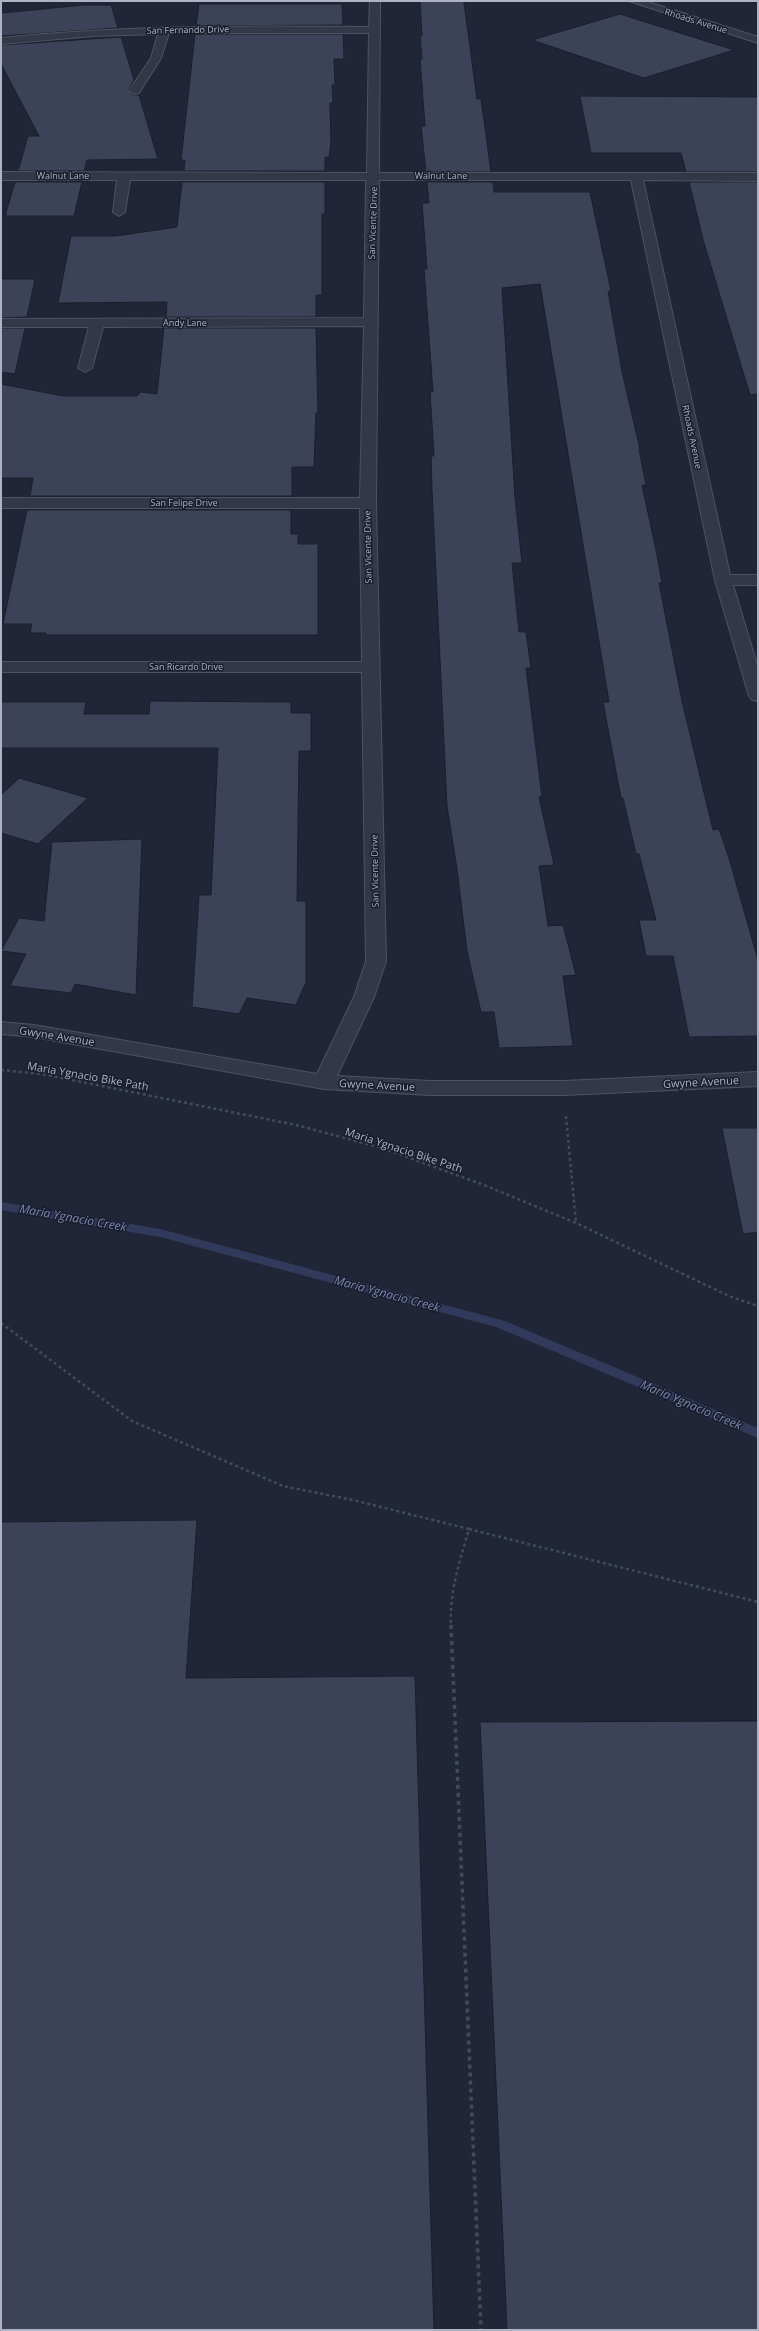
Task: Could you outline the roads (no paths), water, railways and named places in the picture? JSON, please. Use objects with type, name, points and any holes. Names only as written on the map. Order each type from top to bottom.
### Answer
[{"type":"street","name":"San Vicente Drive","points":[[324,1082],[364,997],[376,961],[368,503],[369,322],[374,176],[375,1]]},
{"type":"street","name":"Rhoads Avenue","points":[[634,1],[758,40]]},
{"type":"street","name":"San Fernando Drive","points":[[1,41],[47,36],[165,30],[375,30]]},
{"type":"street","points":[[135,91],[156,58],[165,30]]},
{"type":"street","name":"Walnut Lane","points":[[1,176],[758,177]]},
{"type":"street","points":[[119,212],[124,176]]},
{"type":"street","name":"Rhoads Avenue","points":[[636,176],[723,580],[758,696]]},
{"type":"street","name":"Andy Lane","points":[[1,322],[369,322]]},
{"type":"street","points":[[85,368],[97,323]]},
{"type":"street","name":"San Felipe Drive","points":[[1,503],[368,503]]},
{"type":"street","points":[[723,580],[758,580]]},
{"type":"street","name":"San Ricardo Drive","points":[[1,667],[370,667]]},
{"type":"street","name":"Gwyne Avenue","points":[[1,1028],[34,1031],[324,1082],[430,1088],[564,1088],[698,1083],[758,1078]]},
{"type":"waterway","name":"Maria Ygnacio Creek","points":[[1,1206],[160,1233],[500,1324],[758,1433]]}]
